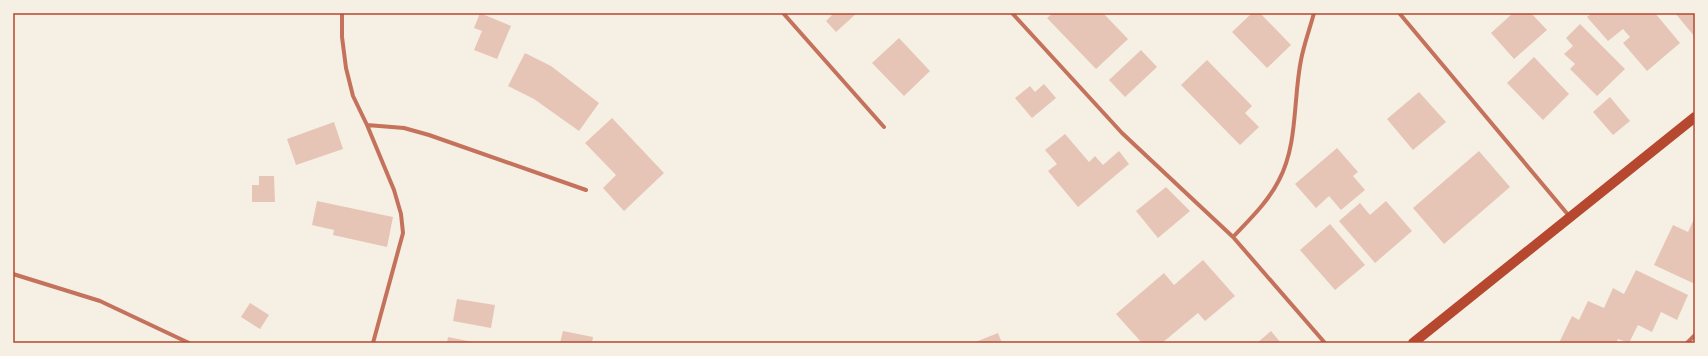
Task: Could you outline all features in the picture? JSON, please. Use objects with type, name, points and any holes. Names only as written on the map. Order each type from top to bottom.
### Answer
[{"type":"main road","points":[[1413,343],[1695,118]]},
{"type":"street","points":[[342,13],[342,37],[346,68],[353,96],[367,125],[394,190],[401,214],[403,233],[373,343]]},
{"type":"street","points":[[783,13],[884,127]]},
{"type":"street","points":[[1012,13],[1122,133],[1233,237],[1325,343]]},
{"type":"street","points":[[1233,237],[1271,194],[1280,180],[1288,160],[1292,141],[1301,59],[1314,13]]},
{"type":"street","points":[[1400,14],[1570,217]]},
{"type":"street","points":[[367,125],[404,128],[429,135],[586,190]]},
{"type":"street","points":[[13,274],[100,301],[189,343]]},
{"type":"street","points":[[1687,343],[1695,335]]},
{"type":"building","points":[[480,13],[511,26],[497,59],[474,50],[482,31],[474,28]]},
{"type":"building","points":[[830,13],[857,13],[836,32],[826,21],[832,15]]},
{"type":"building","points":[[1053,13],[1103,13],[1128,39],[1096,69],[1047,18]]},
{"type":"building","points":[[1252,13],[1260,13],[1291,45],[1267,68],[1232,32]]},
{"type":"building","points":[[1513,13],[1531,13],[1547,30],[1514,59],[1491,33]]},
{"type":"building","points":[[1592,13],[1655,13],[1680,43],[1647,71],[1623,43],[1630,37],[1623,29],[1608,41],[1587,17]]},
{"type":"building","points":[[1675,13],[1695,13],[1695,37]]},
{"type":"building","points":[[1580,24],[1625,69],[1597,96],[1570,69],[1575,64],[1564,54],[1573,46],[1566,38]]},
{"type":"building","points":[[899,38],[930,71],[904,96],[872,63]]},
{"type":"building","points":[[1141,50],[1157,67],[1125,97],[1109,80]]},
{"type":"building","points":[[525,53],[551,66],[599,103],[579,131],[534,99],[508,86]]},
{"type":"building","points":[[1534,57],[1569,94],[1543,120],[1507,83]]},
{"type":"building","points":[[1207,60],[1252,106],[1245,113],[1259,127],[1240,145],[1181,85]]},
{"type":"building","points":[[1044,84],[1056,98],[1032,118],[1015,98],[1030,86],[1035,92]]},
{"type":"building","points":[[1419,92],[1446,122],[1413,150],[1387,119]]},
{"type":"building","points":[[1610,97],[1630,121],[1613,135],[1593,112]]},
{"type":"building","points":[[612,118],[664,173],[624,211],[603,188],[616,175],[585,143]]},
{"type":"building","points":[[334,122],[343,149],[296,165],[287,139]]},
{"type":"building","points":[[1065,134],[1089,162],[1095,156],[1103,165],[1119,151],[1129,164],[1078,207],[1048,171],[1057,164],[1045,150]]},
{"type":"building","points":[[1337,148],[1358,172],[1353,176],[1365,190],[1341,210],[1329,196],[1316,208],[1295,184]]},
{"type":"building","points":[[1479,151],[1510,187],[1444,244],[1413,208]]},
{"type":"building","points":[[259,176],[274,176],[275,202],[252,202],[252,185],[259,185]]},
{"type":"building","points":[[1166,187],[1190,211],[1158,238],[1136,211]]},
{"type":"building","points":[[317,201],[393,217],[387,247],[333,235],[334,230],[312,225]]},
{"type":"building","points":[[1386,201],[1412,231],[1375,263],[1339,221],[1360,203],[1370,215]]},
{"type":"building","points":[[1695,217],[1695,284],[1654,265],[1673,225],[1688,232]]},
{"type":"building","points":[[1330,224],[1365,265],[1335,290],[1300,250]]},
{"type":"building","points":[[1203,260],[1235,296],[1205,321],[1198,313],[1162,343],[1142,343],[1116,314],[1164,273],[1174,285]]},
{"type":"building","points":[[1636,270],[1688,295],[1677,320],[1661,312],[1652,332],[1638,325],[1629,343],[1618,339],[1616,343],[1559,343],[1572,316],[1579,320],[1588,301],[1604,308],[1613,288],[1624,294]]},
{"type":"building","points":[[457,299],[495,305],[491,328],[453,321]]},
{"type":"building","points":[[250,303],[269,315],[260,329],[241,317]]},
{"type":"building","points":[[563,331],[593,337],[592,343],[560,343]]},
{"type":"building","points":[[1271,331],[1281,343],[1257,343]]},
{"type":"building","points":[[998,333],[1002,343],[973,343]]},
{"type":"building","points":[[448,337],[473,342],[473,343],[447,343]]}]
